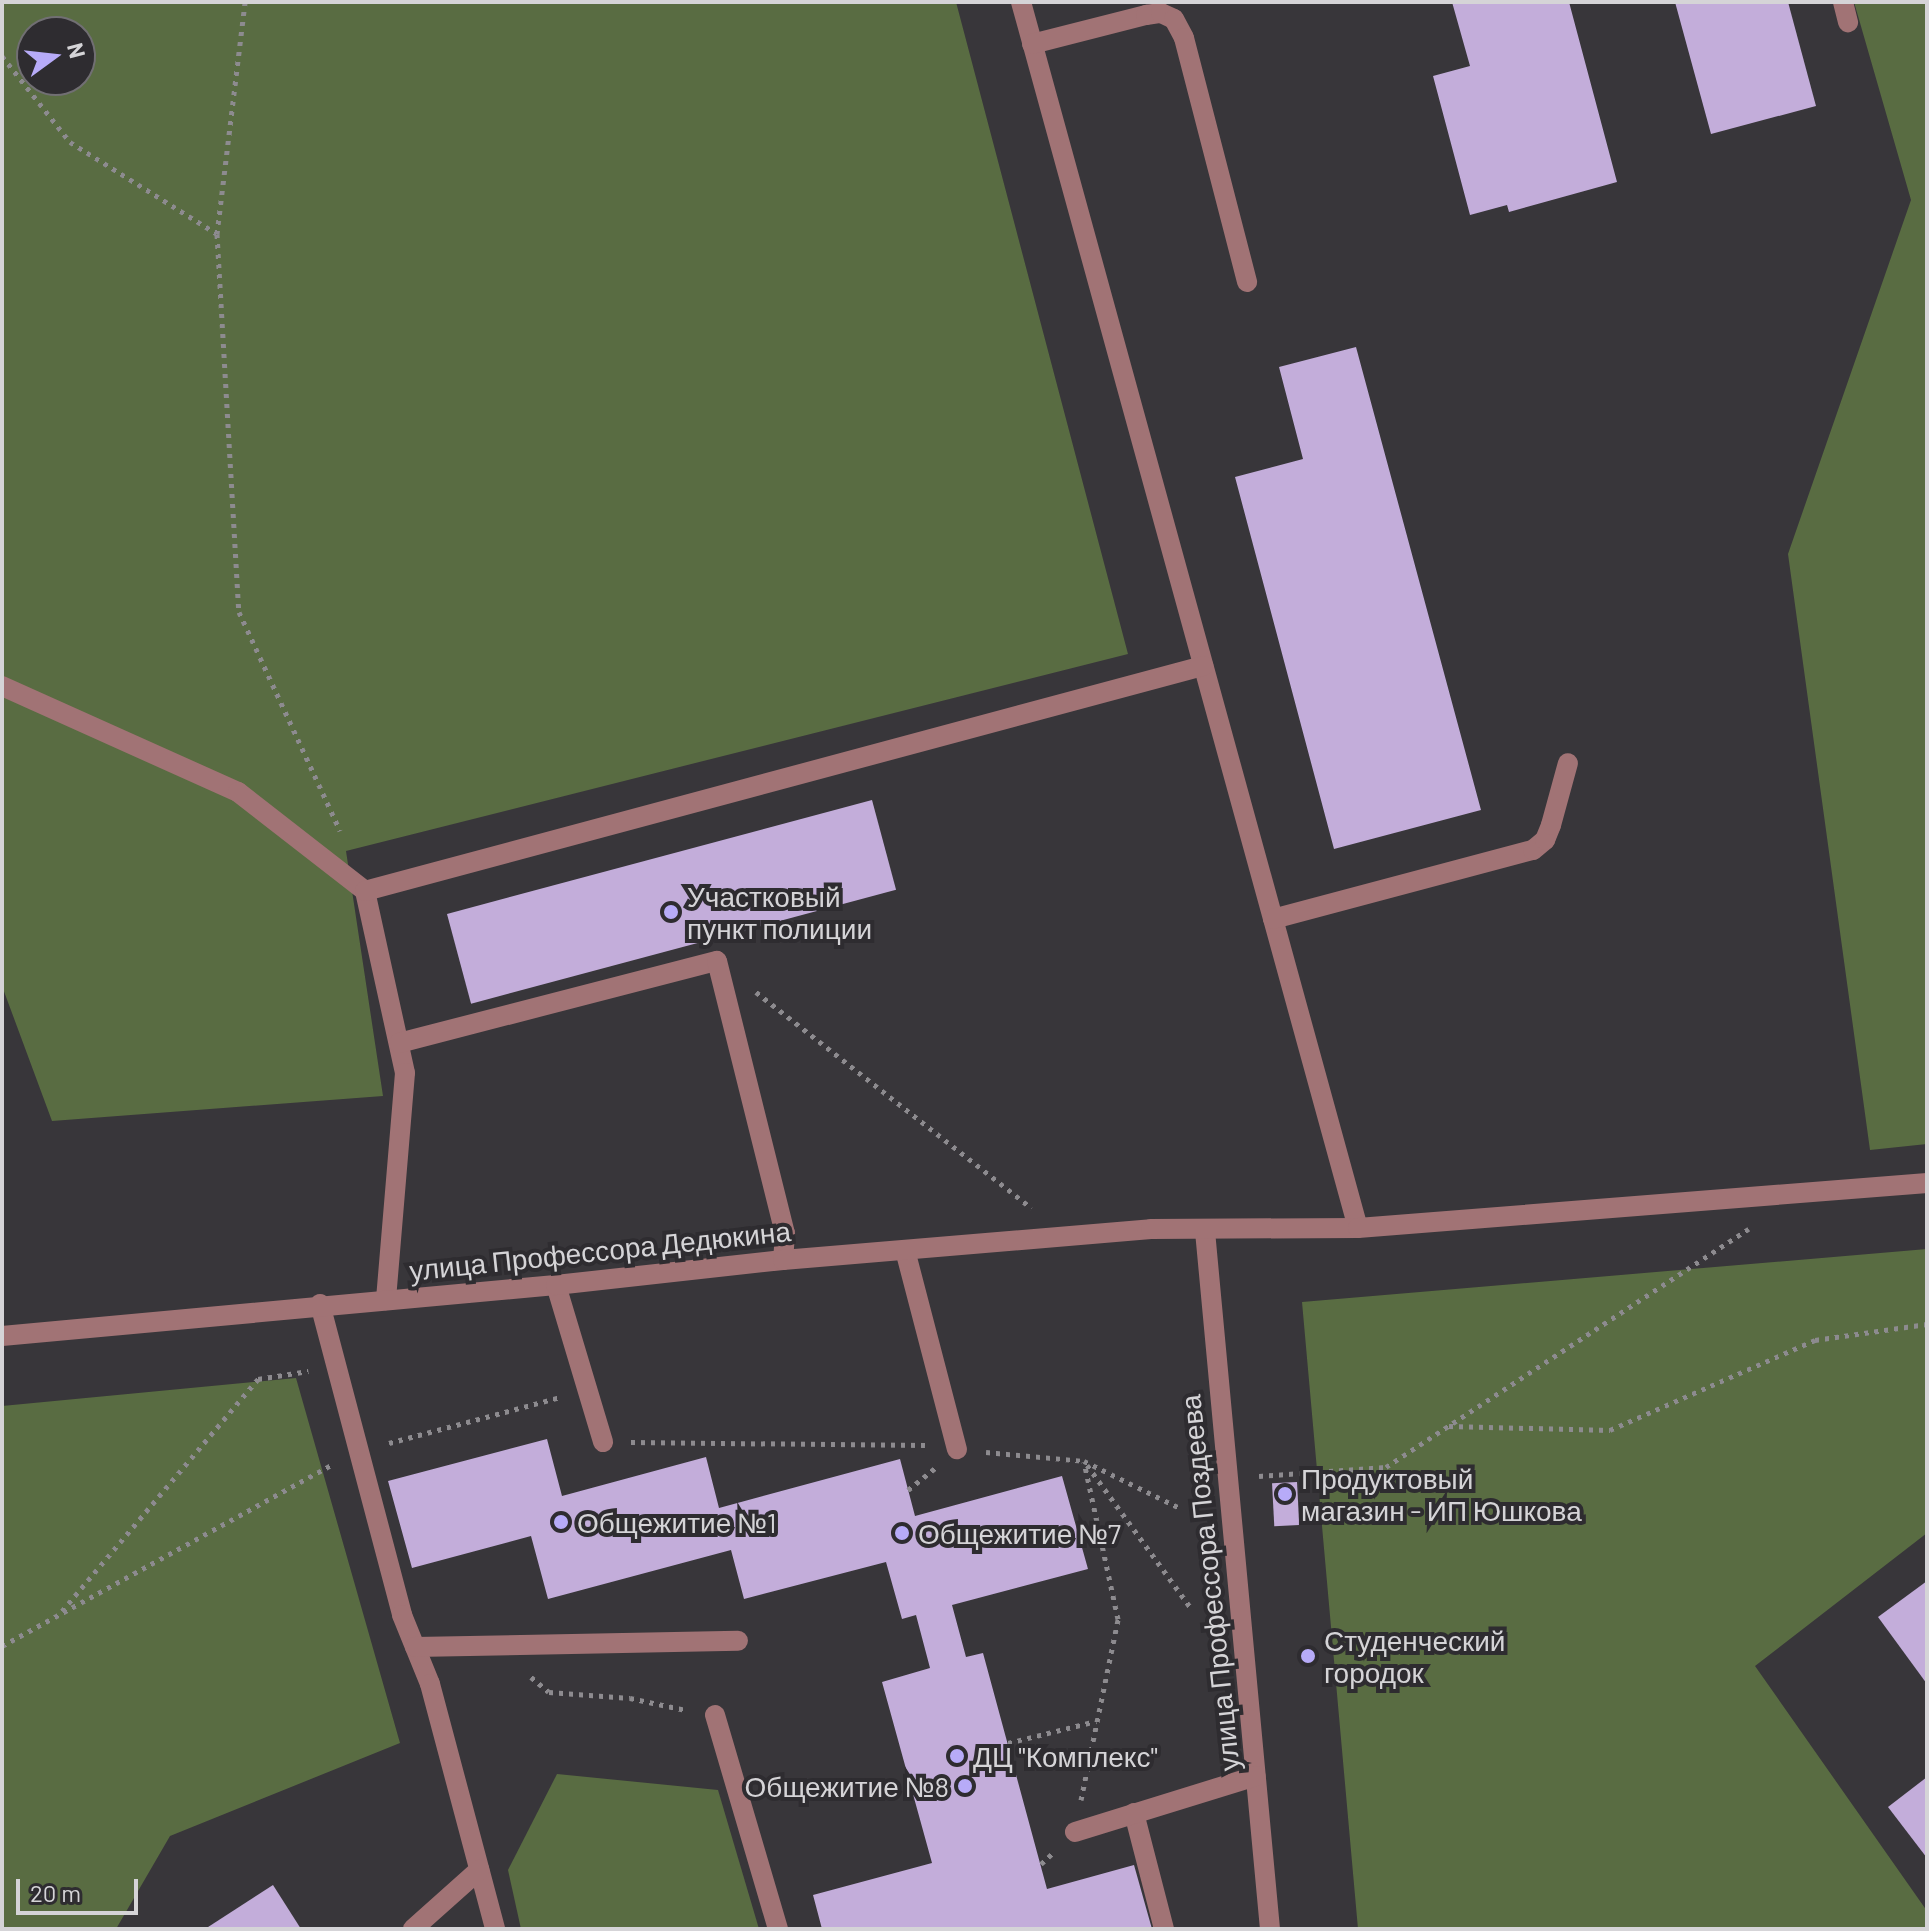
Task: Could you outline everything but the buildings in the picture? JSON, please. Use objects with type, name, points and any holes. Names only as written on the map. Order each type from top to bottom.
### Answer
[{"type":"street","points":[[1021,2],[1358,1228]]},
{"type":"street","points":[[1032,44],[1146,15],[1161,13],[1174,19],[1184,38],[1247,282]]},
{"type":"street","points":[[365,891],[1203,666]]},
{"type":"street","points":[[2,686],[238,792],[365,891],[405,1073],[386,1300]]},
{"type":"street","points":[[1273,919],[1533,850],[1545,840],[1568,763]]},
{"type":"street","points":[[399,1043],[717,961],[785,1233],[783,1260]]},
{"type":"street","name":"улица Профессора Дедюкина","points":[[2,1336],[320,1304],[556,1285],[783,1260],[1151,1229],[1358,1228],[1927,1183]]},
{"type":"street","name":"улица Профессора Поздеева","points":[[1205,1231],[1270,1929]]},
{"type":"street","points":[[905,1250],[957,1449]]},
{"type":"street","points":[[556,1285],[603,1442]]},
{"type":"street","points":[[320,1304],[402,1615],[430,1684],[495,1929]]},
{"type":"street","points":[[415,1647],[738,1641]]},
{"type":"street","points":[[715,1715],[778,1929]]},
{"type":"street","points":[[1075,1832],[1256,1776]]},
{"type":"street","points":[[1134,1813],[1164,1929]]},
{"type":"street","points":[[413,1929],[479,1870]]},
{"type":"path","points":[[245,2],[217,234],[239,612],[341,835]]},
{"type":"path","points":[[2,56],[70,142],[217,234]]},
{"type":"path","points":[[717,961],[1032,1209]]},
{"type":"path","points":[[1226,1478],[1386,1467],[1722,1244],[1762,1222]]},
{"type":"path","points":[[1448,1426],[1610,1430],[1815,1340],[1927,1324]]},
{"type":"path","points":[[59,1614],[258,1379],[336,1366]]},
{"type":"path","points":[[2,1646],[358,1451],[589,1390]]},
{"type":"path","points":[[603,1442],[920,1444],[1084,1461],[1182,1509]]},
{"type":"path","points":[[1084,1461],[1191,1608]]},
{"type":"path","points":[[1075,1832],[1118,1619],[1084,1461]]},
{"type":"path","points":[[490,1646],[549,1692],[630,1698],[715,1715]]},
{"type":"path","points":[[1008,1743],[1096,1721]]},
{"type":"green space","points":[[2,2],[956,2],[1128,654],[346,851],[383,1096],[52,1121],[2,986]]},
{"type":"green space","points":[[1854,2],[1927,2],[1927,1144],[1870,1150],[1788,554],[1911,200]]},
{"type":"green space","points":[[1927,1249],[1927,1533],[1755,1666],[1927,1911],[1927,1929],[1358,1929],[1302,1302]]},
{"type":"green space","points":[[296,1378],[400,1743],[170,1836],[116,1929],[2,1929],[2,1406]]},
{"type":"green space","points":[[557,1774],[718,1790],[759,1929],[521,1929],[508,1870]]},
{"type":"place","name":"Участковый пункт полиции","points":[[671,912]]},
{"type":"place","name":"Продуктовый магазин - ИП Юшкова","points":[[1285,1494]]},
{"type":"place","name":"Общежитие №1","points":[[561,1522]]},
{"type":"place","name":"Общежитие №7","points":[[902,1533]]},
{"type":"place","name":"Студенческий городок","points":[[1308,1656]]},
{"type":"place","name":"ДЦ \"Комплекс\"","points":[[957,1756]]},
{"type":"place","name":"Общежитие №8","points":[[965,1786]]}]
